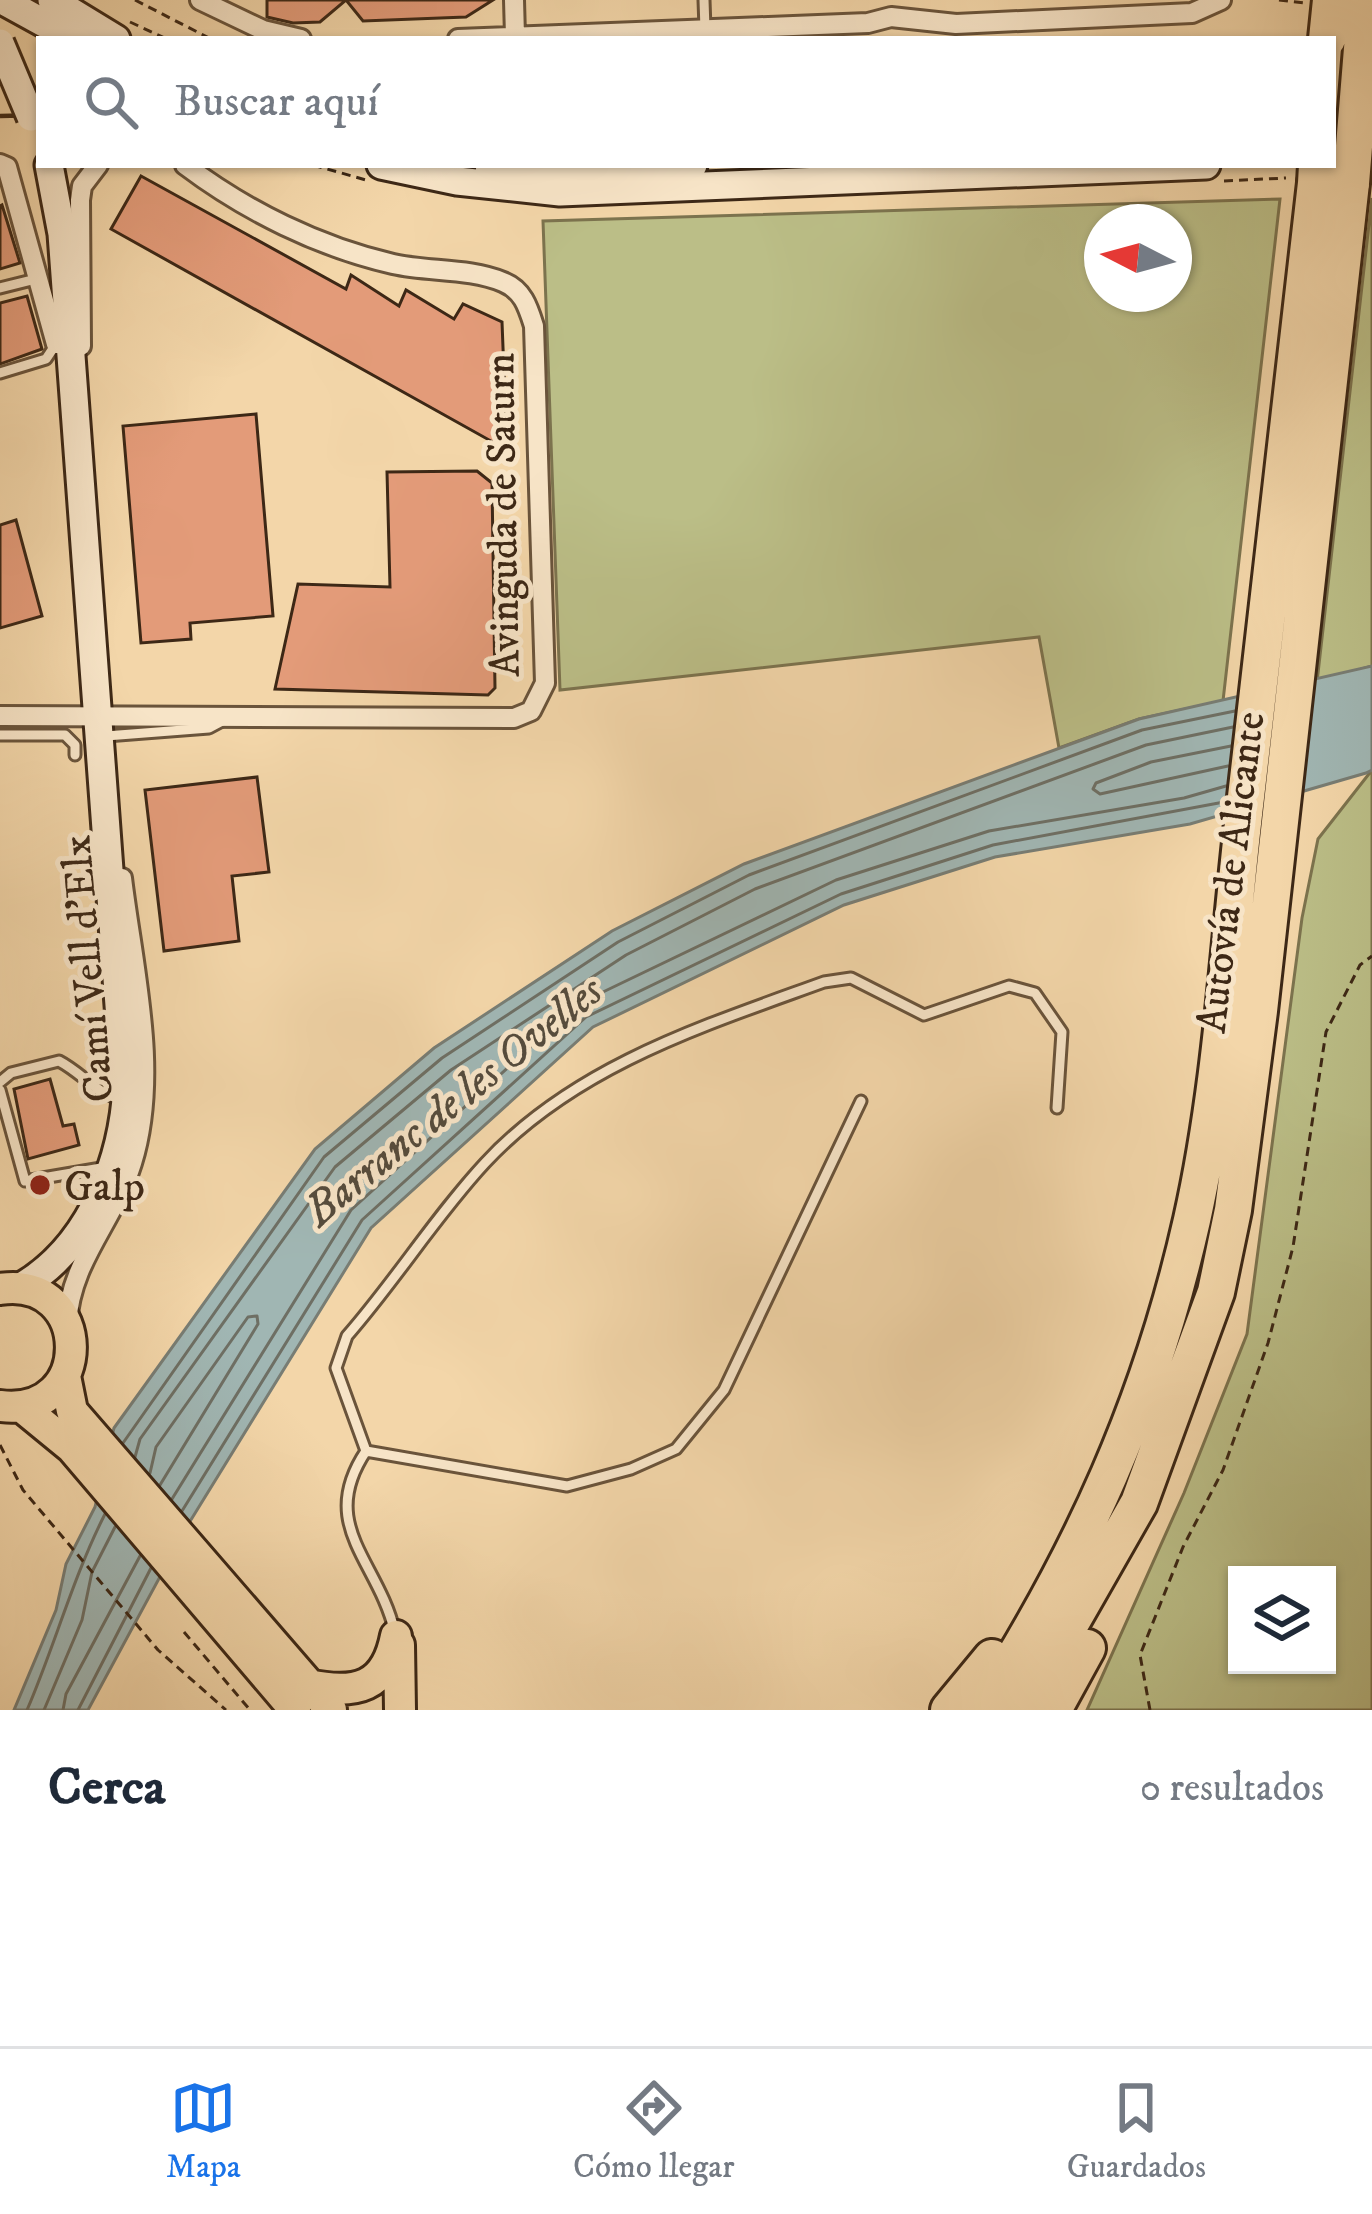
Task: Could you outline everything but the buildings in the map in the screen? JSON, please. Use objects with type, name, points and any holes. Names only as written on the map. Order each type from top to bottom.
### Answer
[{"type":"highway","name":"Autovía de Alicante","points":[[982,1710],[1063,1582],[1142,1397],[1193,1216],[1220,1045],[1263,650],[1366,0]]},
{"type":"highway","points":[[1316,1],[1327,36]]},
{"type":"highway","name":"Autovía de Alicante","points":[[1021,1710],[1139,1503],[1216,1292],[1233,1210],[1300,642],[1338,170]]},
{"type":"highway","points":[[7,1286],[43,1296],[67,1324],[72,1355],[65,1376],[47,1396],[11,1407]]},
{"type":"highway","points":[[1053,1710],[1121,1583],[1178,1444],[1210,1351],[1216,1292]]},
{"type":"highway","points":[[65,1376],[77,1436],[222,1626],[302,1697],[331,1710]]},
{"type":"highway","points":[[11,1407],[77,1436],[264,1635],[302,1697]]},
{"type":"highway","points":[[950,1710],[1030,1602],[1063,1582]]},
{"type":"highway","points":[[302,1697],[371,1685],[388,1668],[396,1636]]},
{"type":"highway","points":[[396,1636],[402,1654],[400,1710]]},
{"type":"main road","points":[[2,0],[68,36]]},
{"type":"main road","points":[[52,0],[111,36]]},
{"type":"main road","points":[[0,43],[36,129]]},
{"type":"main road","points":[[1336,134],[1372,133]]},
{"type":"main road","name":"Camí Vell d'Elx","points":[[7,1286],[46,1270],[71,1244],[112,1166],[126,1100],[74,404],[62,344],[62,234],[51,168]]},
{"type":"main road","points":[[395,168],[457,181],[560,192],[1134,168]]},
{"type":"main road","points":[[524,168],[626,168]]},
{"type":"street","points":[[200,0],[263,30],[288,36]]},
{"type":"street","points":[[514,0],[515,36],[868,23],[890,8],[956,24],[1214,4]]},
{"type":"street","points":[[0,164],[7,167],[62,344]]},
{"type":"street","name":"Avinguda de Saturn","points":[[0,716],[99,727],[234,714],[514,718],[531,711],[545,683],[534,326],[526,303],[504,282],[396,265],[341,249],[282,225],[190,168]]},
{"type":"street","name":"Camí Vell d'Elx","points":[[74,404],[83,307],[80,200],[93,170]]},
{"type":"street","name":"Camí Vell d'Elx","points":[[67,1324],[78,1268],[124,1186],[142,1116],[144,1060],[99,727]]},
{"type":"lane","points":[[704,0],[705,29]]},
{"type":"lane","points":[[0,288],[40,278]]},
{"type":"lane","points":[[0,373],[46,359],[62,344]]},
{"type":"lane","points":[[0,735],[65,735],[76,755]]},
{"type":"lane","points":[[366,1451],[336,1369],[347,1336],[489,1159],[551,1102],[628,1059],[824,982],[851,978],[924,1015],[1009,986],[1035,993],[1062,1032],[1057,1108]]},
{"type":"lane","points":[[112,1166],[25,1181],[0,1086],[11,1073],[59,1060],[86,1075],[102,1095],[126,1100]]},
{"type":"lane","points":[[366,1451],[567,1486],[631,1469],[676,1449],[724,1390],[861,1101]]},
{"type":"lane","points":[[366,1451],[348,1481],[346,1518],[386,1600],[396,1636]]},
{"type":"path","points":[[135,0],[206,36]]},
{"type":"path","points":[[1279,0],[1316,1]]},
{"type":"path","points":[[1150,1710],[1140,1655],[1183,1547],[1222,1470],[1268,1343],[1292,1247],[1326,1032],[1340,998],[1372,956]]},
{"type":"path","points":[[0,1444],[23,1490],[158,1650],[226,1710]]},
{"type":"path","points":[[184,1632],[250,1710]]},
{"type":"green space","points":[[1372,198],[1372,666],[1317,682]]},
{"type":"green space","points":[[1280,199],[1223,701],[1139,719],[1059,748],[1039,637],[560,690],[543,221],[1084,205],[1084,312],[1192,312],[1192,204],[1112,204]]},
{"type":"green space","points":[[1372,770],[1372,1710],[1087,1710],[1184,1493],[1247,1334],[1302,918],[1318,839]]},
{"type":"water","name":"Barranc de les Ovelles","points":[[1372,666],[1372,770],[1366,773],[1190,824],[995,857],[844,905],[593,1027],[371,1228],[189,1523],[88,1710],[14,1710],[56,1610],[66,1564],[95,1507],[114,1428],[315,1149],[434,1048],[612,931],[744,864],[1139,719]]},
{"type":"railway","points":[[1336,41],[1372,39]]},
{"type":"railway","points":[[0,116],[36,115]]},
{"type":"place","name":"Galp","points":[[40,1185]]}]
